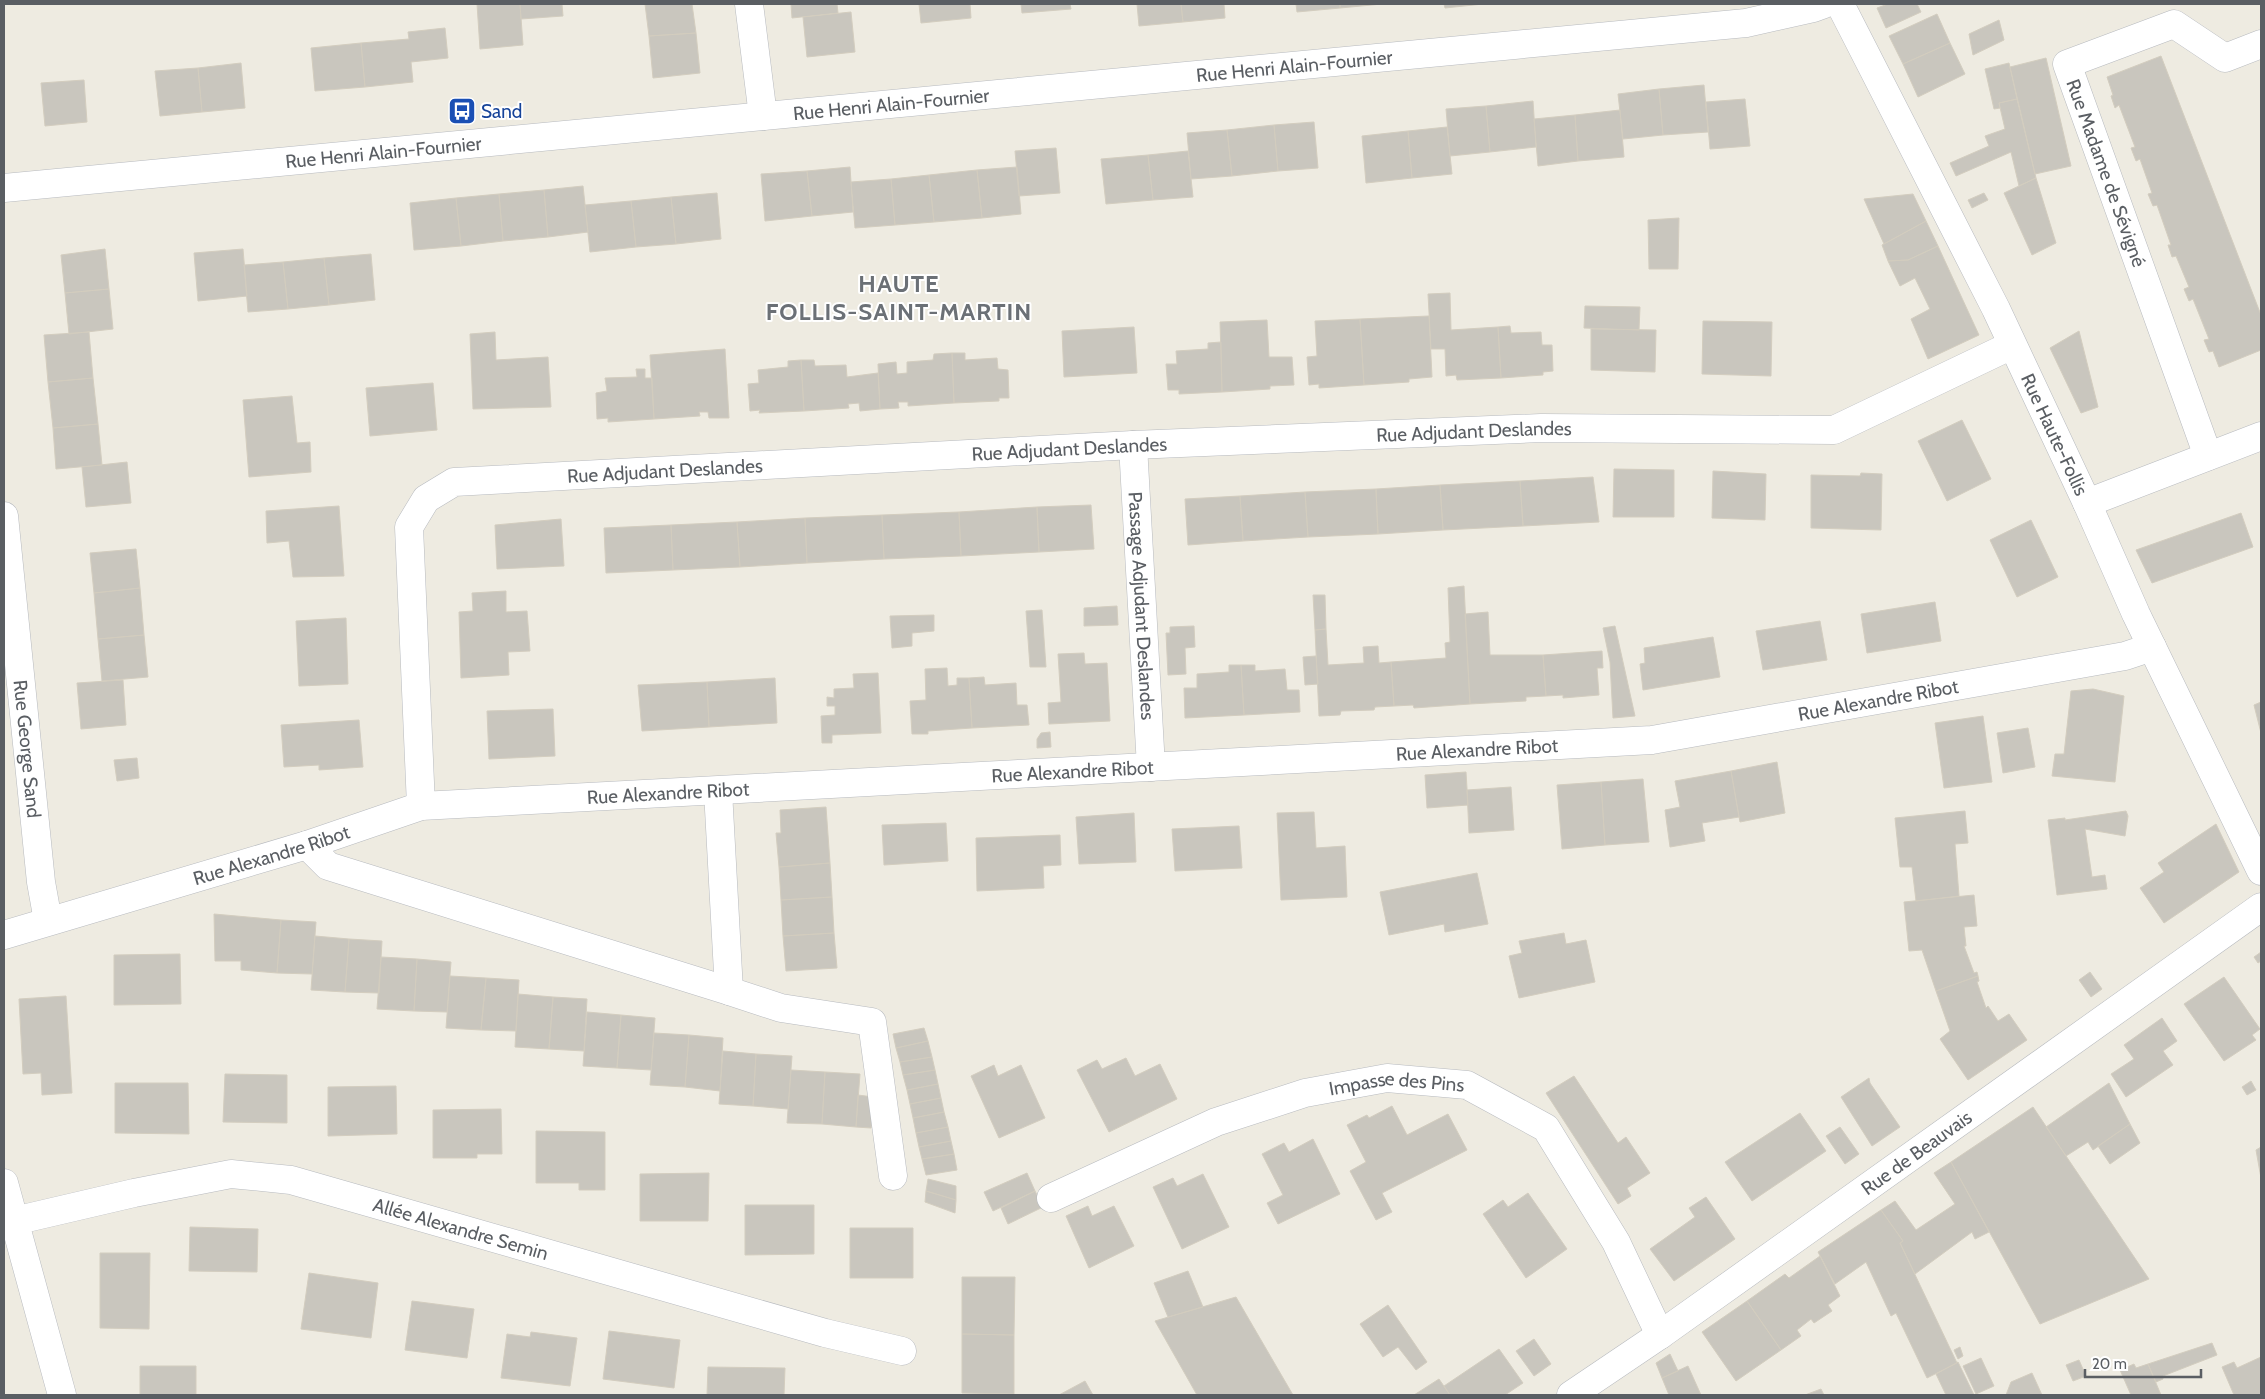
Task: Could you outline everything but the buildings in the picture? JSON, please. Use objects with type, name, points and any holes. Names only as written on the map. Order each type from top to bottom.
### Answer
[{"type":"street","points":[[749,4],[762,116]]},
{"type":"street","name":"Rue Henri Alain-Fournier","points":[[4,188],[762,116],[796,115],[1746,23],[1824,4]]},
{"type":"street","name":"Rue Haute-Follis","points":[[1840,4],[1996,309],[2152,647],[2261,871]]},
{"type":"street","name":"Rue Madame de Sévigné","points":[[2208,456],[2067,64],[2174,24],[2224,58],[2261,44]]},
{"type":"street","name":"Rue Adjudant Deslandes","points":[[421,806],[409,526],[426,499],[454,482],[1133,446],[1541,428],[1834,430],[2012,345]]},
{"type":"street","points":[[2087,503],[2261,436]]},
{"type":"street","name":"Passage Adjudant Deslandes","points":[[1133,446],[1150,766]]},
{"type":"street","name":"Rue George Sand","points":[[4,516],[41,882],[48,921]]},
{"type":"street","name":"Rue Alexandre Ribot","points":[[4,935],[307,845],[421,806],[1652,740],[2126,656],[2152,647]]},
{"type":"street","points":[[718,791],[729,991]]},
{"type":"street","points":[[307,845],[328,866],[780,1008],[872,1022],[893,1176]]},
{"type":"street","name":"Rue de Beauvais","points":[[1571,1395],[1660,1335],[2261,907]]},
{"type":"street","name":"Impasse des Pins","points":[[1051,1198],[1216,1122],[1305,1093],[1387,1078],[1467,1085],[1546,1128],[1616,1242],[1660,1335]]},
{"type":"street","name":"Allée Alexandre Semin","points":[[14,1221],[134,1193],[231,1174],[291,1180],[825,1333],[902,1351]]},
{"type":"street","points":[[4,1183],[62,1395]]},
{"type":"place","name":"Sand","points":[[462,111]]},
{"type":"district","name":"HAUTE FOLLIS-SAINT-MARTIN","points":[[899,297]]}]
